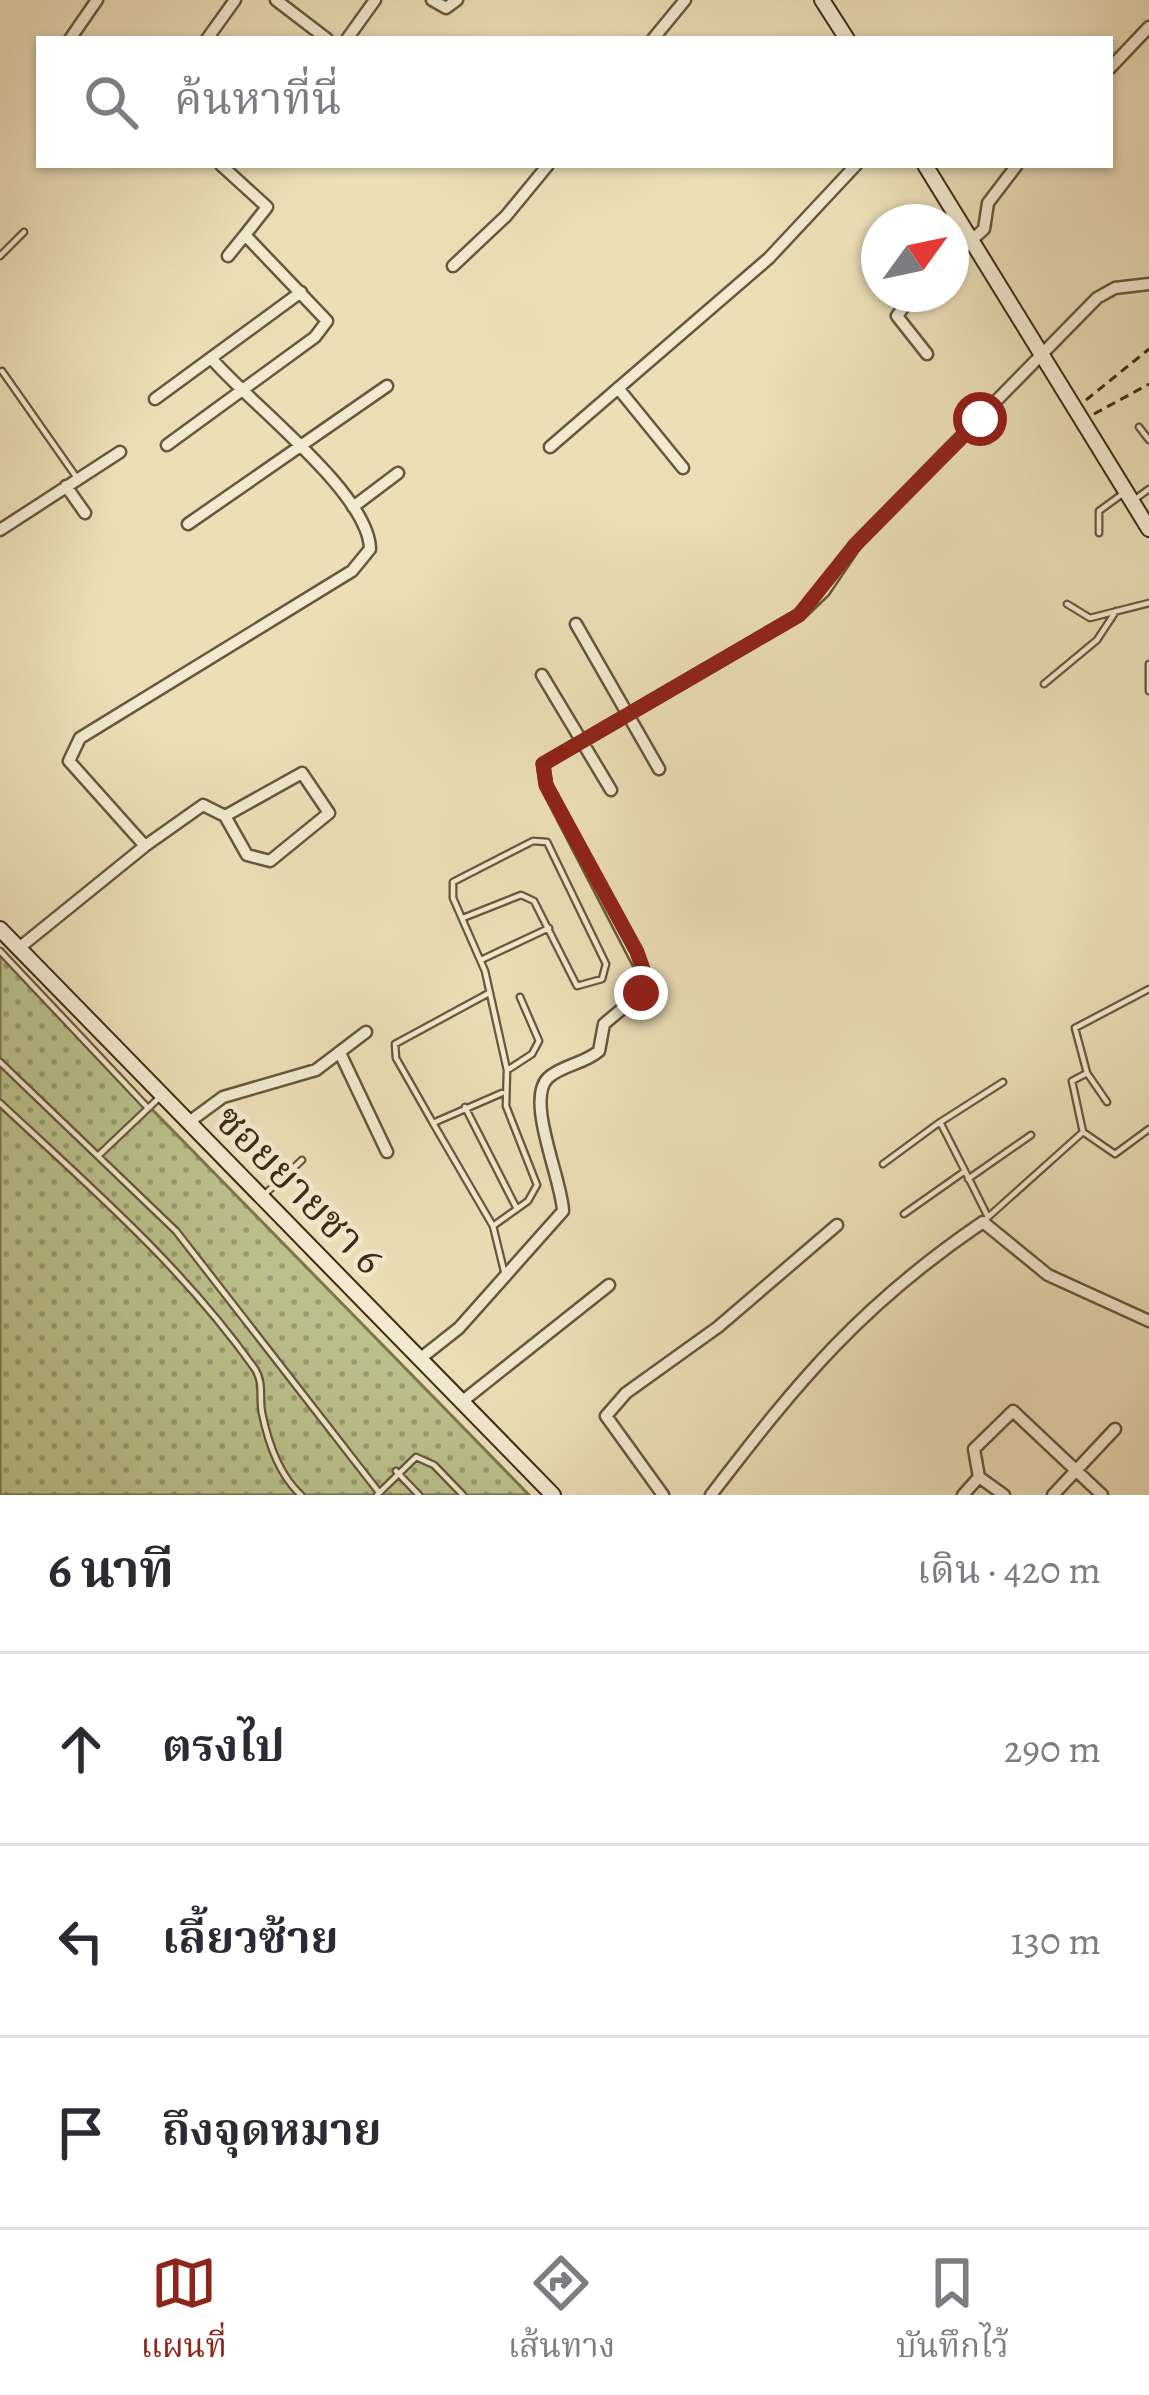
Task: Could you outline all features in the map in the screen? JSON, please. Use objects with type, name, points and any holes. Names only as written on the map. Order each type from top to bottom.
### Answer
[{"type":"street","points":[[72,36],[97,0]]},
{"type":"street","points":[[209,36],[235,0]]},
{"type":"street","points":[[276,0],[323,36]]},
{"type":"street","points":[[348,36],[375,0]]},
{"type":"street","points":[[432,0],[446,8],[457,0]]},
{"type":"street","points":[[656,36],[686,0]]},
{"type":"street","points":[[821,0],[845,36]]},
{"type":"street","points":[[1113,65],[1149,28]]},
{"type":"street","points":[[224,168],[267,207],[228,256]]},
{"type":"street","points":[[238,178],[246,168]]},
{"type":"street","points":[[453,266],[506,216],[546,168]]},
{"type":"street","points":[[550,447],[783,246],[853,168]]},
{"type":"street","points":[[928,168],[1149,529]]},
{"type":"street","points":[[971,240],[984,229],[988,203],[1014,168]]},
{"type":"street","points":[[167,446],[324,329],[324,314],[245,235]]},
{"type":"street","points":[[422,1358],[459,1328],[562,1211],[542,1120],[542,1087],[549,1077],[599,1051],[604,1024],[641,993],[646,978],[541,773],[550,757],[799,615],[855,545],[1105,292],[1149,284]]},
{"type":"street","points":[[154,399],[302,292]]},
{"type":"street","points":[[899,312],[896,316],[927,354]]},
{"type":"street","points":[[145,846],[77,776],[69,761],[80,738],[352,571],[370,549],[370,537],[353,507],[212,358]]},
{"type":"street","points":[[188,524],[302,450],[387,386]]},
{"type":"street","points":[[618,388],[683,468]]},
{"type":"street","points":[[0,530],[120,452]]},
{"type":"street","points":[[353,507],[398,473]]},
{"type":"street","points":[[65,486],[85,513]]},
{"type":"street","points":[[576,624],[659,769]]},
{"type":"street","points":[[542,675],[610,790]]},
{"type":"street","points":[[19,948],[145,846],[203,806],[225,816],[247,855],[258,862],[270,861],[329,813],[302,772],[225,816]]},
{"type":"street","name":"ซอยยายชา 6","points":[[0,929],[553,1495]]},
{"type":"street","points":[[189,1122],[223,1097],[297,1078],[366,1033]]},
{"type":"street","points":[[340,1053],[387,1152]]},
{"type":"street","points":[[710,1495],[829,1348],[890,1288],[986,1219],[1048,1275],[1149,1321]]},
{"type":"street","points":[[663,1495],[606,1416],[614,1404],[718,1327],[838,1225]]},
{"type":"street","points":[[464,1400],[609,1285]]},
{"type":"street","points":[[1004,1495],[979,1477],[974,1449],[1013,1411],[1102,1495]]},
{"type":"street","points":[[1053,1495],[1115,1429]]},
{"type":"street","points":[[963,1495],[979,1477]]},
{"type":"lane","points":[[0,256],[24,232]]},
{"type":"lane","points":[[2,371],[77,478]]},
{"type":"lane","points":[[1139,427],[1149,440]]},
{"type":"lane","points":[[1099,533],[1100,511],[1149,489]]},
{"type":"lane","points":[[1067,604],[1090,618],[1146,603],[1149,612]]},
{"type":"lane","points":[[1044,684],[1097,640],[1116,611]]},
{"type":"lane","points":[[1149,664],[1149,691]]},
{"type":"lane","points":[[463,918],[521,895],[534,901],[577,986],[602,979],[606,964],[550,848],[541,840],[453,882],[453,898],[482,959],[507,1070],[502,1093],[537,1185],[528,1201],[494,1226]]},
{"type":"lane","points":[[482,959],[549,928]]},
{"type":"lane","points":[[0,951],[148,1108]]},
{"type":"lane","points":[[1107,1102],[1087,1073],[1075,1028],[1149,989]]},
{"type":"lane","points":[[489,993],[394,1044],[396,1058],[494,1226],[504,1272]]},
{"type":"lane","points":[[507,1070],[532,1054],[539,1041],[520,998]]},
{"type":"lane","points":[[0,1062],[176,1231],[378,1493],[416,1456],[424,1457],[463,1495]]},
{"type":"lane","points":[[1087,1073],[1072,1081],[1083,1132],[1115,1154],[1149,1129]]},
{"type":"lane","points":[[883,1164],[1003,1082]]},
{"type":"lane","points":[[433,1124],[502,1093]]},
{"type":"lane","points":[[99,1154],[161,1096]]},
{"type":"lane","points":[[0,1103],[129,1220],[257,1372],[274,1453],[301,1495]]},
{"type":"lane","points":[[465,1107],[516,1207]]},
{"type":"lane","points":[[940,1122],[986,1219],[1083,1132]]},
{"type":"lane","points":[[904,1214],[1030,1136]]},
{"type":"lane","points":[[262,1197],[302,1160]]},
{"type":"lane","points":[[396,1471],[419,1495]]},
{"type":"path","points":[[1078,415],[1149,349]]},
{"type":"path","points":[[1078,415],[1149,384]]},
{"type":"green space","points":[[0,954],[455,1419],[529,1495],[0,1495]]},
{"type":"route","points":[[641,993],[646,978],[637,952],[546,785],[543,764],[799,615],[824,591],[855,545],[980,419]]}]
